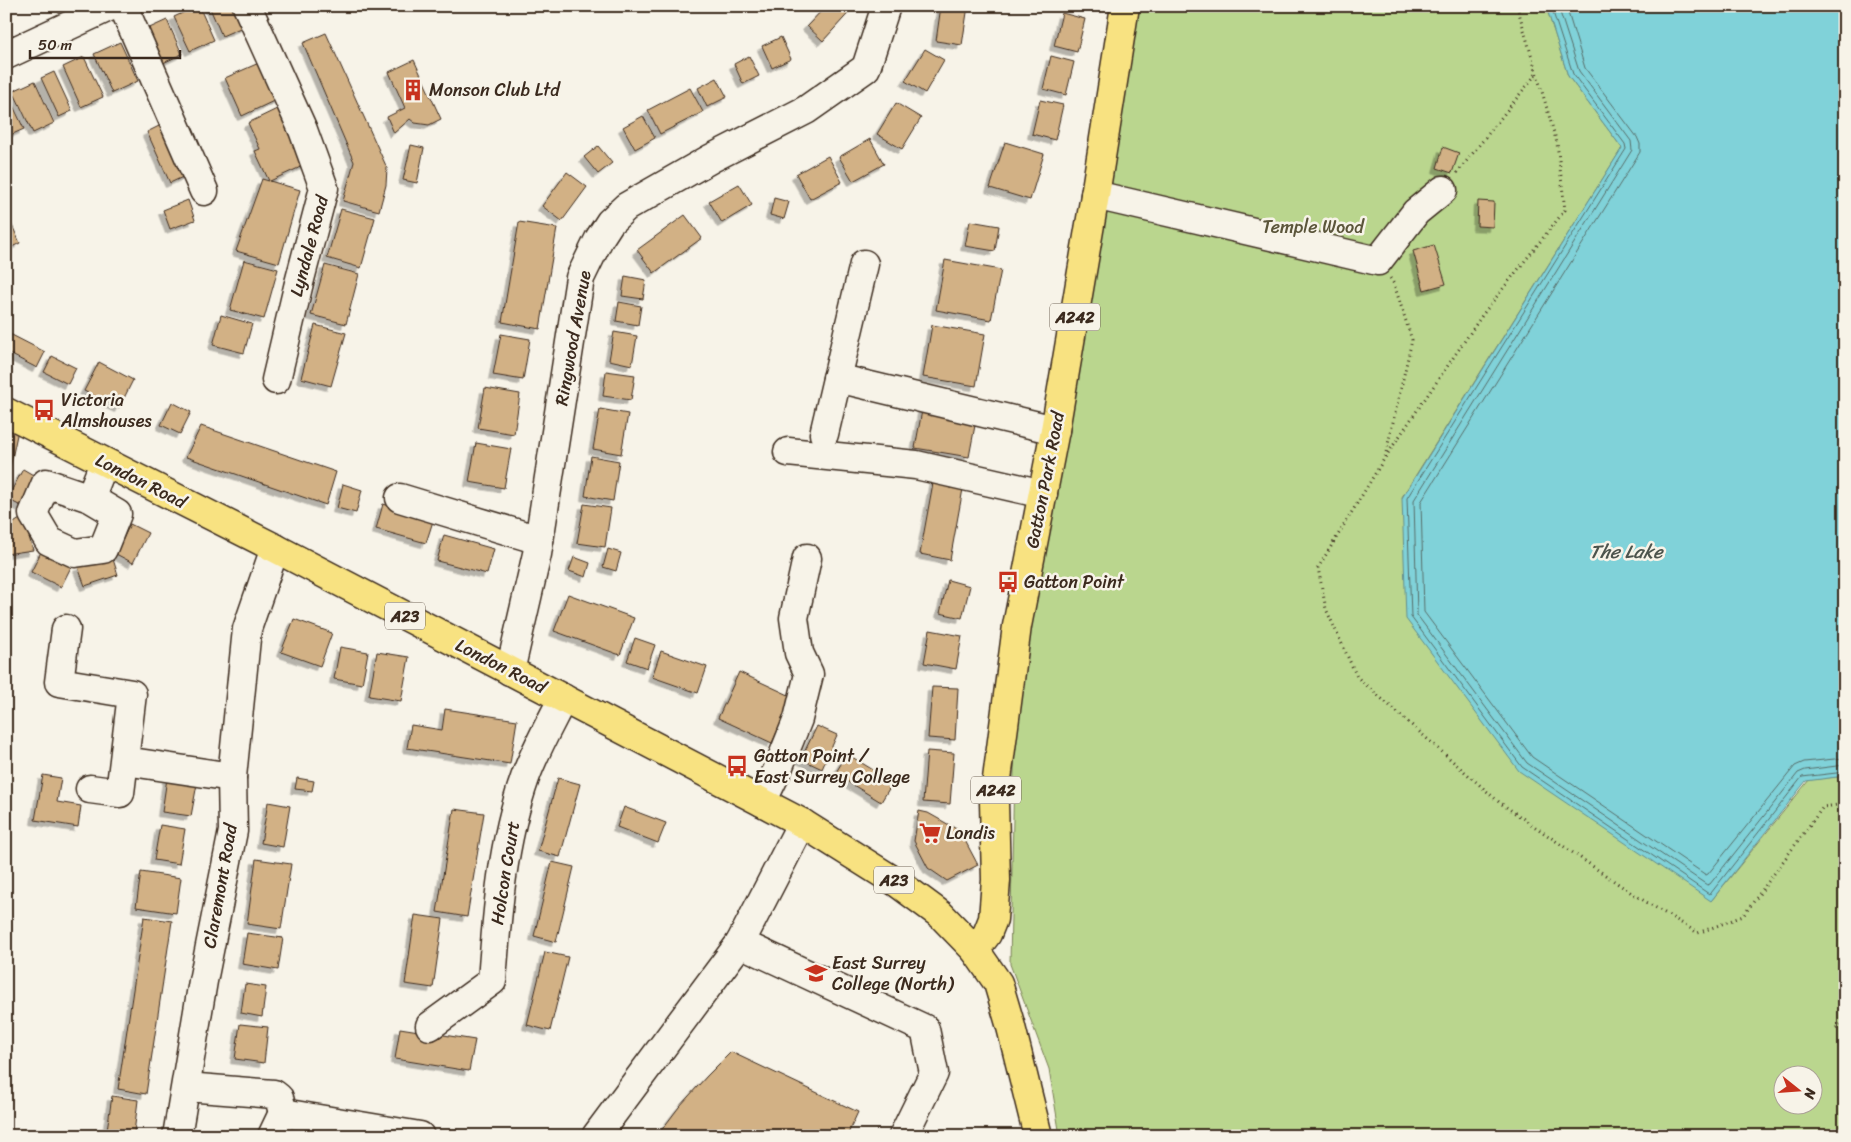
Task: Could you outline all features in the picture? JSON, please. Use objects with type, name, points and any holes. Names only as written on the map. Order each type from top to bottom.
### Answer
[{"type":"main road","name":"Gatton Park Road","points":[[976,950],[987,934],[993,919],[996,880],[994,802],[1017,626],[1055,430],[1125,6]]},
{"type":"main road","name":"London Road","points":[[6,412],[275,548],[802,823],[852,852],[906,889],[941,915],[976,950]]},
{"type":"main road","name":"A23","points":[[976,950],[998,983],[1038,1136]]},
{"type":"street","points":[[6,55],[111,6]]},
{"type":"street","points":[[124,6],[204,192]]},
{"type":"street","name":"Lyndale Road","points":[[247,6],[303,130],[324,188],[276,380]]},
{"type":"street","name":"Ringwood Avenue","points":[[510,671],[539,540],[580,278],[599,239],[610,222],[626,207],[712,158],[806,110],[866,68],[886,6]]},
{"type":"street","points":[[1095,195],[1378,261],[1416,212],[1443,190]]},
{"type":"street","points":[[824,434],[864,264]]},
{"type":"street","points":[[837,378],[1055,430]]},
{"type":"street","points":[[788,452],[916,465],[1042,494]]},
{"type":"street","points":[[90,498],[104,463]]},
{"type":"street","points":[[400,498],[539,540]]},
{"type":"street","name":"Claremont Road","points":[[178,1136],[203,981],[233,831],[232,777],[247,629],[275,548]]},
{"type":"street","points":[[762,802],[798,719],[809,674],[799,653],[794,618],[807,558]]},
{"type":"street","points":[[66,628],[59,682],[132,694],[120,793],[90,789]]},
{"type":"street","name":"Holcon Court","points":[[430,1026],[492,981],[498,905],[510,829],[526,777],[563,698]]},
{"type":"street","points":[[125,761],[232,777]]},
{"type":"street","points":[[596,1136],[740,943],[802,823]]},
{"type":"street","points":[[740,943],[925,1029],[934,1073],[903,1136]]},
{"type":"street","points":[[186,1087],[274,1094],[279,1098],[278,1124],[420,1136]]},
{"type":"path","points":[[1517,6],[1557,143],[1565,210],[1483,314],[1384,459],[1318,568],[1326,609],[1357,677],[1499,802],[1634,894],[1698,933],[1744,916],[1823,807],[1845,804]]},
{"type":"path","points":[[1443,190],[1536,74]]},
{"type":"path","points":[[1378,261],[1394,284],[1412,340],[1384,459]]},
{"type":"path","points":[[1836,1028],[1845,1021]]},
{"type":"green space","name":"Temple Wood","points":[[1125,6],[1546,6],[1568,76],[1622,148],[1402,497],[1711,901],[1809,780],[1845,776],[1845,1136],[1060,1136],[1049,1069],[1010,964],[1017,626]]},
{"type":"water","name":"The Lake","points":[[1546,6],[1845,6],[1845,776],[1806,781],[1711,901],[1519,771],[1406,619],[1402,498],[1622,148],[1568,76]]},
{"type":"building","points":[[199,6],[214,40],[190,51],[174,17]]},
{"type":"building","points":[[209,6],[236,6],[245,26],[222,36]]},
{"type":"building","points":[[826,6],[854,7],[823,41],[807,26]]},
{"type":"building","points":[[941,6],[968,6],[962,45],[936,41]]},
{"type":"building","points":[[1062,13],[1085,19],[1077,52],[1054,46]]},
{"type":"building","points":[[167,20],[182,54],[159,65],[143,31]]},
{"type":"building","points":[[326,33],[387,168],[386,185],[379,211],[343,201],[354,162],[303,43]]},
{"type":"building","points":[[781,37],[791,59],[772,68],[762,46]]},
{"type":"building","points":[[120,42],[138,81],[112,93],[94,54]]},
{"type":"building","points":[[925,49],[944,60],[925,93],[905,81]]},
{"type":"building","points":[[749,56],[759,76],[743,84],[734,64]]},
{"type":"building","points":[[1051,56],[1074,62],[1066,95],[1043,89]]},
{"type":"building","points":[[84,57],[103,97],[81,107],[63,67]]},
{"type":"building","name":"Monson Club Ltd","points":[[414,60],[441,119],[429,125],[415,123],[410,119],[394,133],[387,117],[405,108],[389,72]]},
{"type":"building","points":[[261,62],[278,99],[242,116],[225,78]]},
{"type":"building","points":[[54,72],[72,111],[59,117],[41,78]]},
{"type":"building","points":[[717,78],[727,97],[707,107],[698,88]]},
{"type":"building","points":[[35,81],[54,123],[33,133],[13,91]]},
{"type":"building","points":[[690,88],[703,112],[660,134],[648,110]]},
{"type":"building","points":[[6,95],[8,95],[24,129],[6,137]]},
{"type":"building","points":[[1040,100],[1063,105],[1055,140],[1032,134]]},
{"type":"building","points":[[896,103],[921,118],[902,149],[877,134]]},
{"type":"building","points":[[281,107],[305,165],[270,181],[300,190],[279,263],[236,251],[262,179],[269,181],[255,151],[260,149],[248,123]]},
{"type":"building","points":[[643,116],[655,138],[635,149],[623,127]]},
{"type":"building","points":[[163,124],[187,175],[170,183],[147,132]]},
{"type":"building","points":[[870,139],[884,164],[853,181],[839,157]]},
{"type":"building","points":[[1005,142],[1044,154],[1030,200],[990,188]]},
{"type":"building","points":[[411,145],[424,148],[417,183],[403,180]]},
{"type":"building","points":[[598,146],[612,163],[598,174],[584,157]]},
{"type":"building","points":[[1443,147],[1459,153],[1452,173],[1437,168]]},
{"type":"building","points":[[828,156],[842,182],[810,199],[796,174]]},
{"type":"building","points":[[567,172],[587,187],[562,221],[542,206]]},
{"type":"building","points":[[739,184],[752,205],[722,223],[709,201]]},
{"type":"building","points":[[774,198],[789,202],[784,219],[770,215]]},
{"type":"building","points":[[188,200],[195,220],[170,229],[163,210]]},
{"type":"building","points":[[1478,201],[1494,202],[1493,227],[1477,226]]},
{"type":"building","points":[[341,209],[375,218],[361,268],[327,258]]},
{"type":"building","points":[[6,212],[20,243],[6,250]]},
{"type":"building","points":[[685,215],[702,238],[654,273],[637,250]]},
{"type":"building","points":[[970,221],[999,226],[995,251],[965,246]]},
{"type":"building","points":[[519,222],[557,228],[540,329],[502,322]]},
{"type":"building","points":[[1434,245],[1446,284],[1424,290],[1413,251]]},
{"type":"building","points":[[244,260],[278,269],[264,319],[230,310]]},
{"type":"building","points":[[945,260],[1001,270],[991,320],[936,310]]},
{"type":"building","points":[[325,265],[359,274],[346,324],[311,315]]},
{"type":"building","points":[[625,276],[646,280],[643,299],[622,296]]},
{"type":"building","points":[[619,302],[641,306],[638,325],[616,321]]},
{"type":"building","points":[[221,315],[252,324],[244,353],[213,345]]},
{"type":"building","points":[[315,325],[346,333],[331,386],[301,378]]},
{"type":"building","points":[[932,325],[985,334],[976,386],[923,377]]},
{"type":"building","points":[[6,332],[45,352],[37,368],[6,352]]},
{"type":"building","points":[[614,332],[637,336],[632,365],[609,360]]},
{"type":"building","points":[[501,334],[530,339],[523,380],[493,375]]},
{"type":"building","points":[[52,356],[76,368],[68,384],[44,372]]},
{"type":"building","points":[[99,362],[133,380],[119,408],[84,391]]},
{"type":"building","points":[[606,371],[635,375],[631,400],[603,396]]},
{"type":"building","points":[[485,388],[520,394],[514,434],[478,428]]},
{"type":"building","points":[[172,402],[191,412],[180,434],[161,425]]},
{"type":"building","points":[[923,405],[977,415],[969,457],[915,448]]},
{"type":"building","points":[[600,409],[628,414],[621,454],[593,449]]},
{"type":"building","points":[[6,424],[18,430],[6,487]]},
{"type":"building","points":[[201,426],[336,472],[326,505],[186,457]]},
{"type":"building","points":[[476,443],[511,449],[504,488],[469,482]]},
{"type":"building","points":[[591,456],[619,461],[613,501],[585,496]]},
{"type":"building","points":[[23,469],[40,479],[25,508],[7,499]]},
{"type":"building","points":[[935,472],[965,478],[950,560],[920,554]]},
{"type":"building","points":[[343,484],[362,490],[356,513],[337,508]]},
{"type":"building","points":[[383,504],[434,518],[426,543],[376,529]]},
{"type":"building","points":[[584,504],[611,508],[605,547],[577,543]]},
{"type":"building","points":[[23,517],[33,550],[6,554],[6,528]]},
{"type":"building","points":[[130,524],[148,533],[133,563],[116,554]]},
{"type":"building","points":[[444,535],[494,549],[487,574],[437,561]]},
{"type":"building","points":[[608,549],[621,553],[616,571],[603,567]]},
{"type":"building","points":[[42,550],[72,565],[61,587],[31,572]]},
{"type":"building","points":[[112,556],[118,575],[85,586],[78,567]]},
{"type":"building","points":[[574,557],[590,563],[586,577],[569,571]]},
{"type":"building","points":[[948,580],[970,586],[962,618],[940,613]]},
{"type":"building","points":[[568,594],[634,618],[620,655],[554,631]]},
{"type":"building","points":[[294,619],[332,633],[320,666],[281,652]]},
{"type":"building","points":[[930,630],[962,636],[956,669],[924,663]]},
{"type":"building","points":[[635,638],[655,645],[647,668],[627,661]]},
{"type":"building","points":[[340,647],[368,652],[362,684],[334,679]]},
{"type":"building","points":[[661,651],[707,667],[698,693],[652,677]]},
{"type":"building","points":[[377,652],[409,657],[401,701],[369,696]]},
{"type":"building","points":[[739,672],[793,697],[772,743],[718,718]]},
{"type":"building","points":[[932,687],[958,688],[955,740],[928,738]]},
{"type":"building","points":[[445,709],[517,720],[510,764],[407,748],[411,725],[442,730]]},
{"type":"building","points":[[817,726],[837,735],[822,769],[801,759]]},
{"type":"building","points":[[927,751],[954,753],[950,804],[923,802]]},
{"type":"building","points":[[847,754],[893,782],[881,802],[835,774]]},
{"type":"building","points":[[43,775],[61,778],[57,802],[81,806],[78,827],[35,820]]},
{"type":"building","points":[[167,778],[197,784],[191,816],[162,812]]},
{"type":"building","points":[[297,778],[314,781],[312,791],[295,789]]},
{"type":"building","points":[[558,778],[580,784],[560,857],[538,851]]},
{"type":"building","points":[[268,802],[290,806],[283,847],[261,843]]},
{"type":"building","points":[[624,807],[666,823],[658,843],[617,827]]},
{"type":"building","points":[[454,809],[484,813],[467,917],[437,912]]},
{"type":"building","points":[[919,811],[928,813],[960,831],[978,865],[947,881],[928,868],[914,841]]},
{"type":"building","points":[[160,825],[185,829],[179,864],[154,860]]},
{"type":"building","points":[[256,859],[291,864],[281,929],[247,924]]},
{"type":"building","points":[[552,862],[574,867],[556,942],[534,936]]},
{"type":"building","points":[[141,872],[181,878],[176,913],[136,907]]},
{"type":"building","points":[[415,915],[443,919],[433,988],[405,984]]},
{"type":"building","points":[[144,917],[172,921],[146,1094],[118,1089]]},
{"type":"building","points":[[247,933],[283,938],[278,970],[242,964]]},
{"type":"building","points":[[545,952],[568,957],[550,1031],[527,1025]]},
{"type":"building","points":[[245,984],[266,987],[262,1017],[241,1013]]},
{"type":"building","points":[[240,1024],[268,1027],[264,1063],[235,1059]]},
{"type":"building","points":[[400,1028],[475,1040],[469,1071],[395,1059]]},
{"type":"building","points":[[731,1052],[858,1112],[847,1136],[657,1136],[679,1107]]},
{"type":"building","points":[[112,1096],[138,1100],[134,1133],[107,1130]]},
{"type":"building","points":[[77,1132],[102,1136],[76,1136]]},
{"type":"place","name":"Monson Club Ltd","points":[[413,90]]},
{"type":"place","name":"Victoria Almshouses","points":[[44,410]]},
{"type":"place","name":"Gatton Point","points":[[1008,582]]},
{"type":"place","name":"Gatton Point / East Surrey College","points":[[737,766]]},
{"type":"place","name":"Londis","points":[[930,833]]},
{"type":"place","name":"East Surrey College (North)","points":[[816,973]]}]
